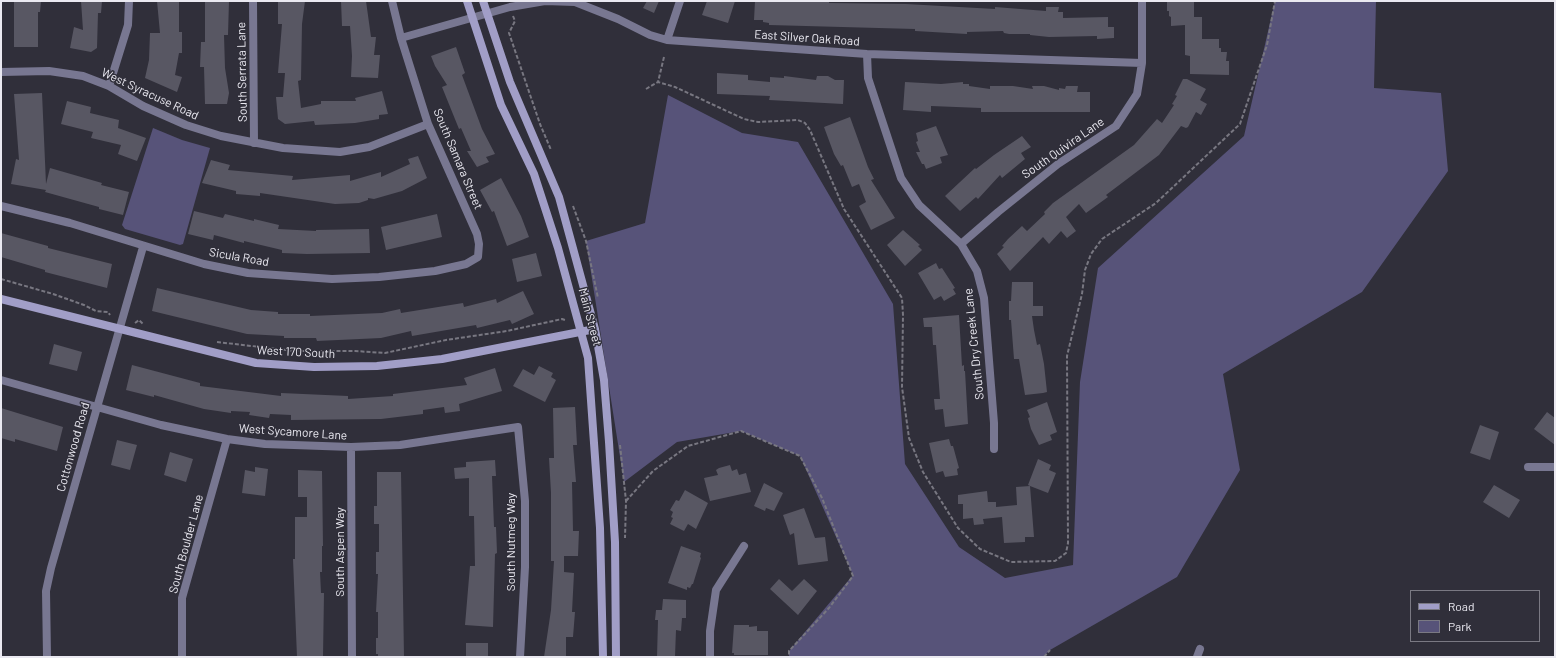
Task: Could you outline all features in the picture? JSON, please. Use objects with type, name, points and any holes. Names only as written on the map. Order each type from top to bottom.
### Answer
[{"type":"street","points":[[109,86],[127,31],[129,1]]},
{"type":"street","name":"South Serrata Lane","points":[[253,1],[254,143]]},
{"type":"street","name":"South Samara Street","points":[[392,1],[401,38],[428,124],[477,234],[479,244],[478,257]]},
{"type":"street","name":"Main Street","points":[[467,1],[479,17],[510,82],[559,197],[595,329],[604,380],[612,480],[615,542],[616,657]]},
{"type":"street","name":"Main Street","points":[[482,1],[479,17],[501,105],[534,174],[558,248],[588,358],[600,528],[603,657]]},
{"type":"street","name":"East Silver Oak Road","points":[[401,38],[510,7],[545,1],[575,2],[667,40],[867,54],[1142,63]]},
{"type":"street","points":[[667,40],[680,1]]},
{"type":"street","name":"South Quivira Lane","points":[[961,244],[1058,164],[1116,126],[1137,94],[1142,63],[1142,1]]},
{"type":"street","name":"South Dry Creek Lane","points":[[867,54],[868,78],[901,178],[919,206],[961,244],[977,271],[984,298],[994,423],[994,449]]},
{"type":"street","name":"West Syracuse Road","points":[[1,72],[66,72],[83,76],[109,86],[144,106],[186,125],[254,143],[283,148],[340,152],[370,147],[428,124]]},
{"type":"street","name":"Sicula Road","points":[[1,206],[70,223],[143,247],[204,264],[248,273],[332,279],[379,277],[435,271],[466,264],[478,257]]},
{"type":"street","name":"Cottonwood Road","points":[[47,657],[46,591],[50,568],[143,247]]},
{"type":"street","name":"West 170 South","points":[[1,299],[256,363],[314,367],[377,366],[442,359],[595,329]]},
{"type":"street","name":"West Sycamore Lane","points":[[1,380],[162,425],[227,439],[265,444],[351,447],[400,445],[518,427]]},
{"type":"street","name":"South Nutmeg Way","points":[[518,427],[525,501],[525,567],[520,657]]},
{"type":"street","name":"South Boulder Lane","points":[[182,657],[182,598],[227,439]]},
{"type":"street","name":"South Aspen Way","points":[[351,447],[352,657]]},
{"type":"street","points":[[1528,467],[1555,467]]},
{"type":"street","points":[[710,657],[710,631],[716,590],[744,546]]},
{"type":"path","points":[[646,88],[658,82]]},
{"type":"path","points":[[1,279],[53,294],[96,311],[108,312],[110,315]]},
{"type":"path","points":[[212,342],[296,351],[354,351],[385,353],[446,340],[507,331],[562,319],[565,320]]},
{"type":"path","points":[[135,323],[139,320],[145,324]]},
{"type":"path","points":[[626,501],[653,471],[688,446],[741,431],[800,456],[822,498],[853,576],[829,608],[789,651],[789,657]]},
{"type":"path","points":[[1044,657],[1050,650]]},
{"type":"green space","points":[[1275,1],[1376,1],[1374,88],[1441,93],[1448,171],[1362,292],[1223,374],[1240,470],[1177,577],[1050,650],[1043,657],[789,657],[789,651],[853,575],[800,456],[741,431],[677,442],[624,482],[586,241],[645,223],[668,95],[742,133],[798,142],[893,304],[905,464],[959,547],[1005,578],[1073,565],[1080,382],[1098,268],[1244,136]]},
{"type":"green space","points":[[153,128],[182,140],[210,148],[183,244],[180,245],[125,229],[122,225]]},
{"type":"building","points":[[14,1],[41,1],[40,12],[38,12],[38,47],[14,47]]},
{"type":"building","points":[[81,1],[102,1],[101,13],[98,13],[97,48],[91,52],[70,48],[74,27],[83,30]]},
{"type":"building","points":[[157,1],[179,1],[179,32],[182,32],[182,53],[179,53],[175,75],[182,77],[177,92],[145,78],[149,60],[150,33],[160,33]]},
{"type":"building","points":[[205,1],[229,1],[228,35],[224,35],[225,68],[229,93],[227,104],[205,104],[204,67],[200,67],[201,42],[205,42]]},
{"type":"building","points":[[278,1],[305,1],[302,24],[301,80],[298,81],[301,108],[321,104],[321,101],[356,101],[355,98],[382,91],[388,114],[379,115],[379,119],[355,123],[315,125],[314,121],[285,124],[278,119],[276,97],[283,97],[285,73],[278,73],[282,24],[278,24]]},
{"type":"building","points":[[341,1],[366,1],[371,37],[376,37],[374,55],[380,55],[378,78],[351,77],[352,56],[350,26],[342,26]]},
{"type":"building","points":[[647,1],[659,1],[654,13],[643,8]]},
{"type":"building","points":[[707,1],[735,1],[728,23],[702,15]]},
{"type":"building","points":[[755,1],[829,1],[829,3],[906,4],[995,9],[995,7],[1046,11],[1046,7],[1059,7],[1058,12],[1063,12],[1063,18],[1108,17],[1108,27],[1114,27],[1114,38],[1097,39],[1097,36],[1049,37],[1030,34],[1009,34],[1004,33],[1003,31],[967,32],[967,34],[915,31],[915,29],[769,25],[769,23],[763,22],[763,20],[754,20]]},
{"type":"building","points":[[1167,1],[1194,1],[1194,17],[1202,17],[1202,39],[1219,39],[1219,48],[1221,48],[1221,52],[1227,52],[1226,61],[1229,61],[1229,75],[1190,74],[1190,56],[1185,55],[1185,25],[1171,26],[1171,17],[1169,16],[1169,11],[1167,11]]},
{"type":"building","points":[[456,47],[465,73],[462,75],[482,129],[495,154],[486,157],[489,162],[477,167],[467,151],[471,151],[461,128],[459,129],[442,87],[447,85],[435,66],[431,56]]},
{"type":"building","points":[[717,73],[748,75],[748,80],[770,82],[770,77],[784,78],[784,76],[816,80],[817,76],[828,76],[835,80],[844,80],[843,104],[769,100],[770,96],[717,94]]},
{"type":"building","points":[[1183,79],[1187,79],[1206,89],[1200,100],[1207,104],[1201,115],[1196,112],[1188,127],[1186,128],[1181,126],[1159,155],[1106,195],[1108,197],[1086,213],[1079,204],[1066,217],[1076,231],[1067,238],[1061,231],[1049,244],[1043,237],[1010,271],[997,254],[1004,247],[1002,246],[1008,239],[1022,226],[1027,231],[1045,214],[1044,212],[1053,203],[1134,145],[1157,119],[1162,123],[1174,105],[1172,104],[1177,96],[1175,95]]},
{"type":"building","points":[[905,82],[941,84],[963,82],[963,84],[969,84],[969,86],[990,89],[990,86],[1013,86],[1033,89],[1032,86],[1044,86],[1059,90],[1059,88],[1065,89],[1066,86],[1078,86],[1077,92],[1090,92],[1090,112],[981,112],[981,108],[931,106],[931,112],[903,110]]},
{"type":"building","points":[[42,93],[46,184],[50,168],[102,183],[101,185],[129,192],[123,215],[45,192],[46,190],[11,184],[16,159],[19,160],[14,94]]},
{"type":"building","points":[[67,101],[91,107],[90,113],[119,120],[118,128],[146,138],[137,161],[118,154],[121,145],[91,138],[93,132],[61,124]]},
{"type":"building","points":[[850,117],[868,167],[874,179],[871,180],[895,218],[871,230],[859,206],[866,202],[859,184],[852,187],[843,165],[841,166],[834,154],[824,127]]},
{"type":"building","points":[[936,126],[948,155],[940,157],[942,163],[926,169],[916,152],[920,152],[916,142],[918,141],[916,133]]},
{"type":"building","points":[[1022,136],[1031,147],[1021,153],[1025,159],[1002,178],[1000,175],[978,199],[976,197],[960,211],[945,196],[975,168],[976,169]]},
{"type":"building","points":[[418,156],[427,178],[402,191],[374,199],[368,198],[368,200],[359,203],[335,204],[260,193],[260,196],[236,194],[236,191],[202,183],[211,160],[230,165],[228,170],[293,176],[292,180],[350,175],[350,181],[381,172],[381,177],[410,164],[408,159]]},
{"type":"building","points":[[501,178],[521,216],[529,237],[507,246],[494,211],[492,212],[480,190]]},
{"type":"building","points":[[194,211],[223,218],[225,214],[254,221],[254,219],[279,225],[278,229],[316,231],[369,229],[370,253],[282,253],[282,250],[244,241],[244,243],[214,235],[213,240],[188,234]]},
{"type":"building","points":[[437,214],[442,237],[386,250],[381,227]]},
{"type":"building","points":[[903,230],[920,245],[918,246],[922,250],[905,266],[887,245]]},
{"type":"building","points":[[1,233],[48,246],[48,248],[112,264],[107,288],[45,272],[45,270],[1,257]]},
{"type":"building","points":[[536,253],[542,276],[517,282],[512,259]]},
{"type":"building","points":[[936,263],[939,269],[942,268],[955,288],[953,289],[956,294],[944,301],[941,296],[934,300],[918,273]]},
{"type":"building","points":[[1012,282],[1033,282],[1033,306],[1043,306],[1043,316],[1032,316],[1037,345],[1040,344],[1044,364],[1047,392],[1025,395],[1019,359],[1014,359],[1011,320],[1009,320],[1009,301],[1011,301]]},
{"type":"building","points":[[157,288],[251,310],[278,312],[278,314],[310,314],[310,316],[382,313],[400,309],[401,313],[463,303],[464,307],[496,299],[497,303],[523,291],[534,314],[512,324],[510,320],[477,328],[476,325],[412,336],[411,331],[381,338],[317,341],[316,338],[284,338],[284,336],[247,334],[152,311]]},
{"type":"building","points":[[959,315],[962,366],[964,365],[965,371],[968,424],[945,427],[943,409],[935,410],[934,399],[940,399],[936,345],[933,345],[932,327],[924,327],[923,318]]},
{"type":"building","points":[[54,344],[82,352],[77,371],[49,364]]},
{"type":"building","points":[[132,365],[200,383],[200,386],[281,396],[281,393],[348,396],[348,399],[393,396],[393,394],[467,385],[464,378],[495,368],[502,391],[459,404],[460,411],[445,413],[444,407],[423,410],[423,414],[381,419],[291,420],[291,415],[270,414],[269,418],[249,415],[250,412],[231,411],[231,413],[204,409],[154,395],[154,397],[126,390]]},
{"type":"building","points":[[539,366],[553,373],[551,377],[556,380],[545,402],[513,386],[523,369],[534,375]]},
{"type":"building","points":[[1047,402],[1057,432],[1050,435],[1052,440],[1039,445],[1031,429],[1028,418],[1030,417],[1027,410]]},
{"type":"building","points":[[575,407],[577,445],[573,445],[576,482],[572,482],[573,531],[579,531],[578,556],[564,556],[564,572],[574,573],[572,612],[575,612],[573,637],[566,637],[566,657],[544,657],[551,610],[554,561],[551,561],[551,493],[549,458],[554,458],[553,408]]},
{"type":"building","points":[[1,408],[63,427],[57,451],[15,439],[15,442],[1,438]]},
{"type":"building","points":[[1547,412],[1555,418],[1555,445],[1534,429]]},
{"type":"building","points":[[1480,425],[1499,432],[1490,460],[1470,453]]},
{"type":"building","points":[[949,439],[951,446],[953,446],[959,468],[957,469],[958,475],[945,477],[943,471],[936,473],[929,443]]},
{"type":"building","points":[[117,440],[137,445],[130,470],[111,465]]},
{"type":"building","points":[[170,452],[193,459],[186,482],[164,475]]},
{"type":"building","points":[[1038,459],[1051,465],[1049,470],[1056,473],[1048,493],[1028,485]]},
{"type":"building","points":[[495,460],[496,476],[492,476],[494,527],[496,527],[497,553],[495,554],[493,627],[465,625],[470,566],[475,566],[474,516],[469,516],[469,478],[455,479],[454,468],[466,467],[466,462]]},
{"type":"building","points":[[730,465],[732,471],[737,469],[739,475],[746,473],[751,492],[710,501],[704,478],[718,475],[716,470]]},
{"type":"building","points":[[255,467],[268,469],[265,496],[242,493],[245,470],[255,472]]},
{"type":"building","points":[[298,470],[322,471],[323,546],[322,572],[320,572],[321,593],[324,593],[323,657],[297,657],[293,559],[295,559],[295,517],[307,517],[307,497],[298,497]]},
{"type":"building","points":[[377,472],[401,472],[404,657],[378,657],[378,654],[376,654],[376,638],[378,638],[378,612],[376,612],[378,574],[376,574],[376,552],[379,552],[379,524],[374,524],[374,506],[377,506]]},
{"type":"building","points":[[764,483],[783,493],[774,511],[766,508],[765,511],[754,506]]},
{"type":"building","points":[[1494,485],[1520,500],[1509,518],[1483,502]]},
{"type":"building","points":[[1030,486],[1034,537],[1025,537],[1025,542],[1004,543],[1002,517],[983,519],[984,524],[974,525],[973,518],[963,519],[963,504],[958,504],[958,495],[987,491],[988,502],[996,502],[996,507],[1017,505],[1016,487]]},
{"type":"building","points":[[685,490],[708,503],[696,529],[688,524],[684,531],[670,524],[673,518],[671,517],[673,512],[670,510],[676,500],[679,501]]},
{"type":"building","points":[[804,508],[815,538],[825,537],[828,561],[798,565],[794,533],[790,535],[783,515]]},
{"type":"building","points":[[681,546],[701,553],[701,558],[693,584],[690,588],[687,587],[687,590],[668,583]]},
{"type":"building","points":[[779,579],[792,591],[804,579],[817,591],[798,615],[770,589]]},
{"type":"building","points":[[663,599],[686,600],[686,618],[682,618],[681,631],[676,630],[675,657],[657,657],[658,620],[655,620],[656,610],[662,610]]},
{"type":"building","points":[[734,625],[749,625],[749,627],[757,626],[757,631],[768,631],[768,655],[734,655],[734,653],[732,653]]},
{"type":"building","points":[[466,643],[488,643],[488,657],[466,657]]}]
